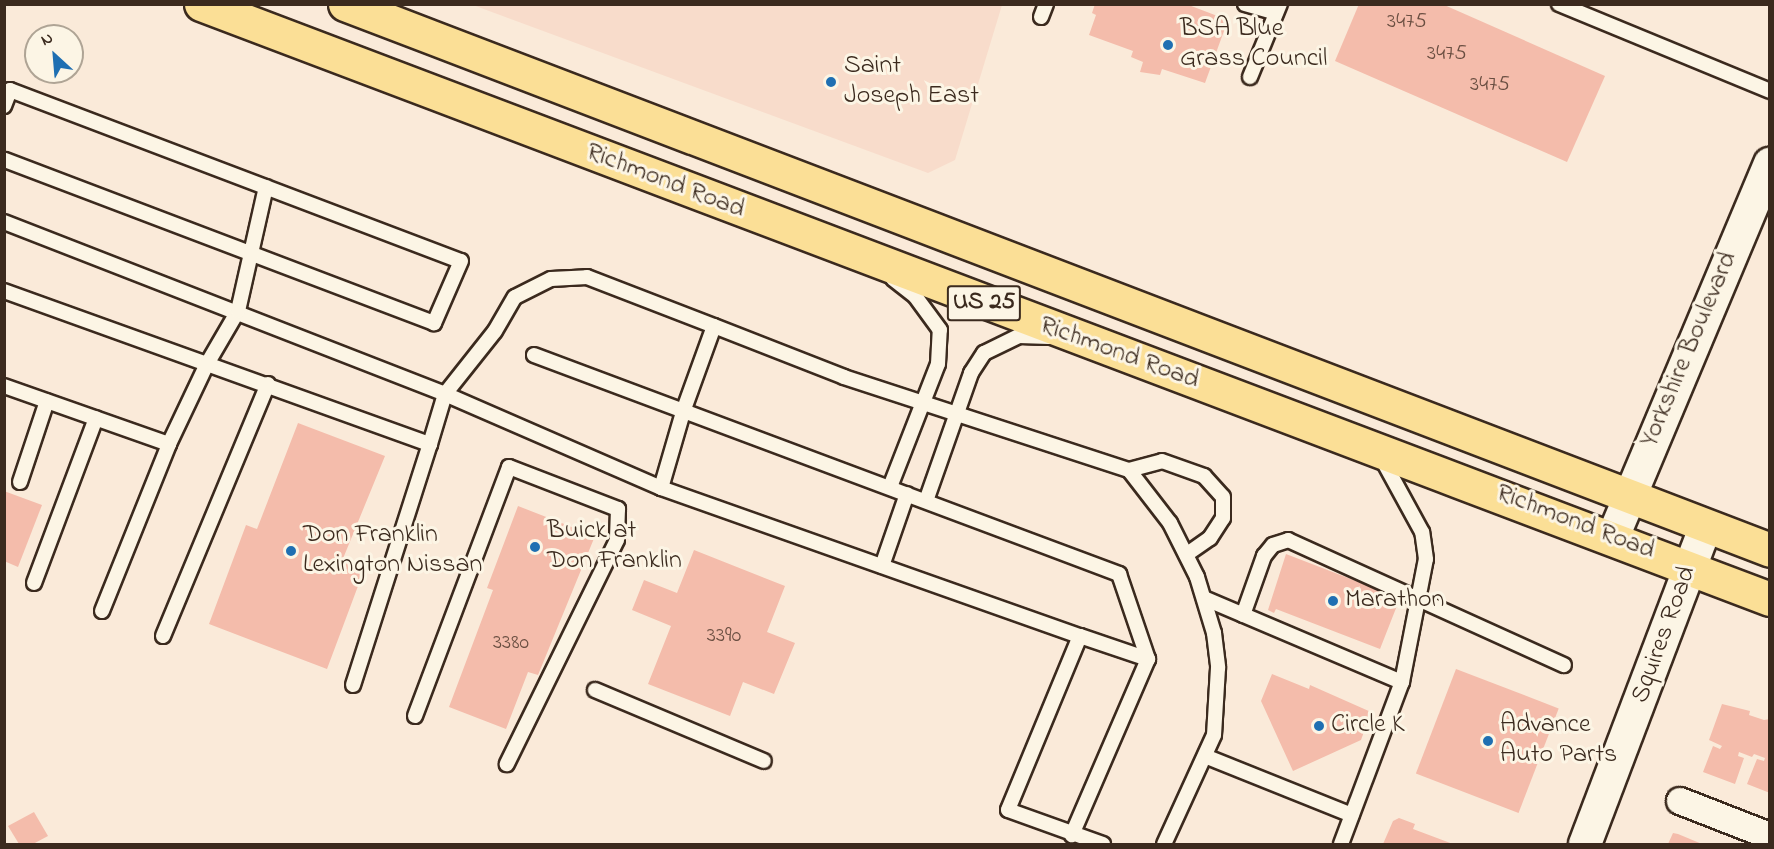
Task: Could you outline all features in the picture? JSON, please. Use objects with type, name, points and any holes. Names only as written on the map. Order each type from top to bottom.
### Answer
[{"type":"highway","name":"Richmond Road","points":[[201,4],[1078,339],[1613,537],[1770,599]]},
{"type":"highway","name":"Richmond Road","points":[[345,4],[1770,550]]},
{"type":"street","name":"Yorkshire Boulevard","points":[[1613,537],[1628,496],[1770,164]]},
{"type":"street","name":"Squires Road","points":[[1585,844],[1706,526]]},
{"type":"street","points":[[1680,801],[1770,836]]},
{"type":"lane","points":[[1245,4],[1278,9],[1250,77]]},
{"type":"lane","points":[[1559,4],[1770,92]]},
{"type":"lane","points":[[4,106],[10,90],[461,261],[434,323],[252,256],[4,160]]},
{"type":"lane","points":[[102,611],[169,444],[207,364],[238,311],[266,187]]},
{"type":"lane","points":[[4,222],[238,311],[445,394],[661,488],[1148,659]]},
{"type":"lane","points":[[862,257],[915,296],[940,330],[938,364],[890,487]]},
{"type":"lane","points":[[353,685],[445,394],[495,331],[515,297],[551,279],[587,277],[844,377],[1129,470],[1162,461],[1204,476],[1223,496],[1223,518],[1214,531],[1186,555]]},
{"type":"lane","points":[[4,291],[430,444]]},
{"type":"lane","points":[[661,488],[684,409],[714,326]]},
{"type":"lane","points":[[926,501],[971,374],[984,353],[1019,336],[1078,339]]},
{"type":"lane","points":[[534,355],[684,409],[1119,574],[1148,659],[1072,834]]},
{"type":"lane","points":[[163,636],[268,384]]},
{"type":"lane","points":[[4,386],[169,444]]},
{"type":"lane","points":[[20,482],[47,401]]},
{"type":"lane","points":[[34,583],[96,418]]},
{"type":"lane","points":[[1341,844],[1402,682],[1426,559],[1422,532],[1377,449]]},
{"type":"lane","points":[[415,716],[509,467],[618,509],[617,540],[507,764]]},
{"type":"lane","points":[[1129,470],[1170,523],[1206,599],[1218,668],[1214,735],[1164,844]]},
{"type":"lane","points":[[882,566],[907,494]]},
{"type":"lane","points":[[1243,615],[1264,556],[1273,545],[1288,540],[1564,664]]},
{"type":"lane","points":[[1206,599],[1402,682]]},
{"type":"lane","points":[[1080,636],[1008,810],[1103,844]]},
{"type":"lane","points":[[595,690],[764,761]]},
{"type":"lane","points":[[1205,756],[1352,815]]},
{"type":"shaded area","name":"Saint Joseph East","points":[[473,5],[1002,5],[955,160],[928,173]]},
{"type":"building","name":"BSA Blue Grass Council","points":[[1095,4],[1186,4],[1228,20],[1205,83],[1162,69],[1160,75],[1140,72],[1143,62],[1131,57],[1133,51],[1089,35],[1096,15],[1092,13]]},
{"type":"building","points":[[1359,4],[1442,4],[1605,76],[1567,162],[1335,61]]},
{"type":"building","name":"Don Franklin Lexington Nissan","points":[[298,423],[385,456],[342,561],[364,570],[327,669],[209,624],[246,525],[257,529]]},
{"type":"building","points":[[4,491],[42,505],[18,567],[4,561]]},
{"type":"building","points":[[518,506],[595,536],[538,675],[528,672],[506,729],[449,707],[493,590],[487,588]]},
{"type":"building","points":[[694,550],[785,586],[767,632],[795,643],[774,694],[743,682],[730,716],[648,684],[671,626],[632,610],[644,580],[677,593]]},
{"type":"building","name":"Marathon","points":[[1286,554],[1400,598],[1380,649],[1276,609],[1274,613],[1268,610]]},
{"type":"building","name":"Advance Auto Parts","points":[[1456,669],[1559,708],[1519,813],[1416,774]]},
{"type":"building","name":"Circle K","points":[[1272,674],[1309,689],[1310,685],[1371,712],[1361,740],[1293,771],[1261,701]]},
{"type":"building","points":[[1722,704],[1750,711],[1749,715],[1764,720],[1770,719],[1770,793],[1747,784],[1757,759],[1764,761],[1765,758],[1754,754],[1752,757],[1739,752],[1738,756],[1744,758],[1735,784],[1703,772],[1713,746],[1720,749],[1722,746],[1709,740]]},
{"type":"building","points":[[34,812],[48,836],[33,844],[19,844],[8,826]]},
{"type":"building","points":[[1399,818],[1415,824],[1413,829],[1453,844],[1383,844],[1393,821]]},
{"type":"building","points":[[1673,833],[1678,834],[1702,844],[1668,844]]},
{"type":"place","name":"BSA Blue Grass Council","points":[[1168,45]]},
{"type":"place","name":"Saint Joseph East","points":[[831,82]]},
{"type":"place","name":"Buick at Don Franklin","points":[[535,547]]},
{"type":"place","name":"Don Franklin Lexington Nissan","points":[[291,551]]},
{"type":"place","name":"Marathon","points":[[1333,601]]},
{"type":"place","name":"Circle K","points":[[1319,726]]},
{"type":"place","name":"Advance Auto Parts","points":[[1488,741]]}]
